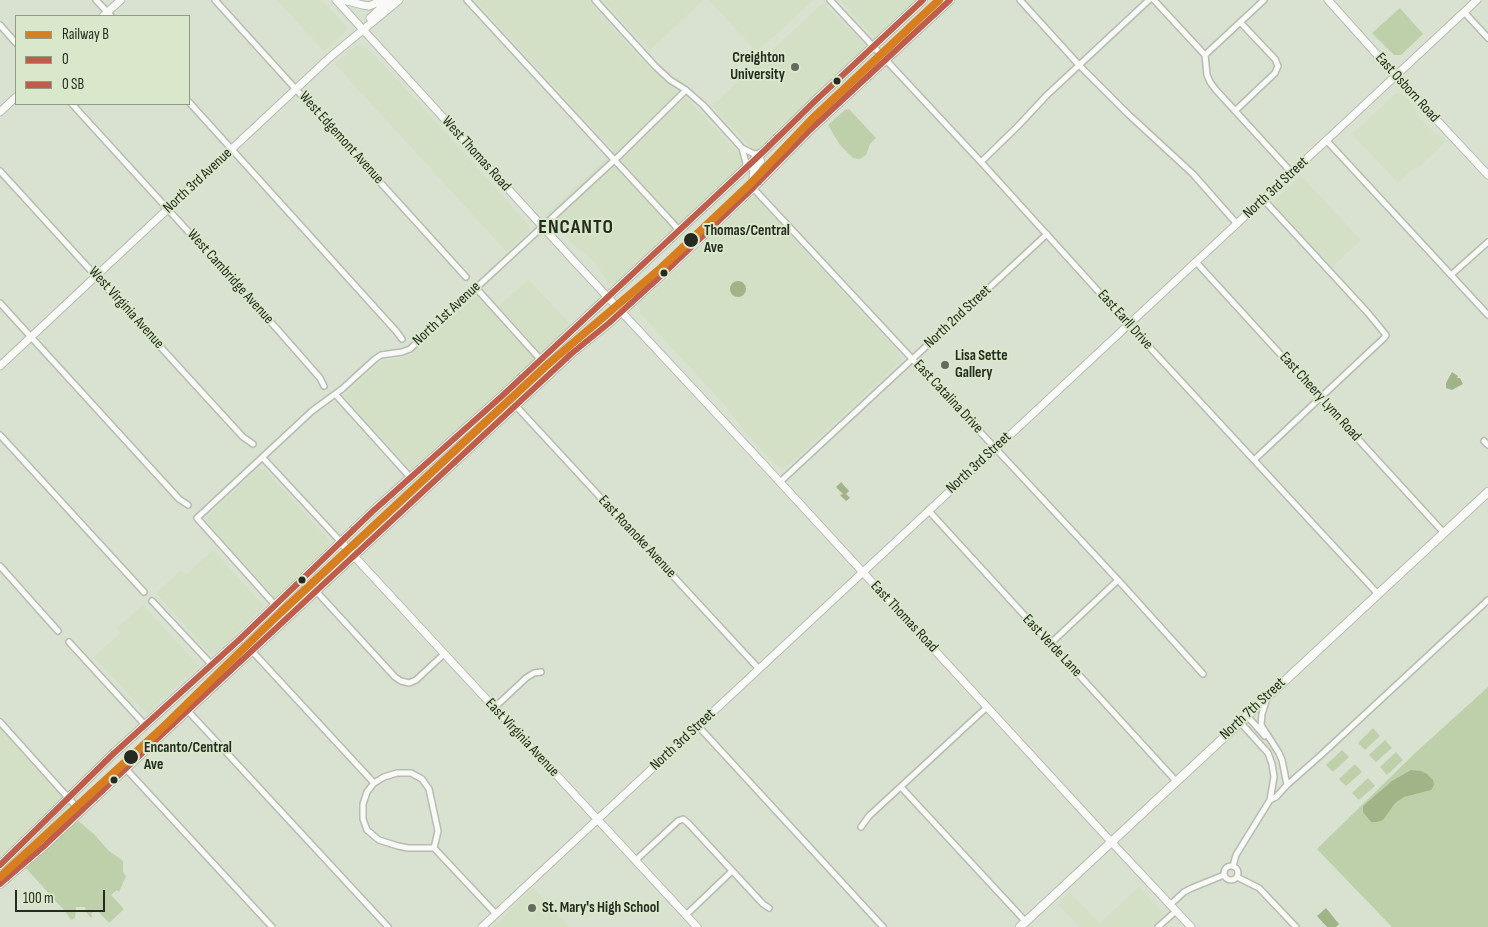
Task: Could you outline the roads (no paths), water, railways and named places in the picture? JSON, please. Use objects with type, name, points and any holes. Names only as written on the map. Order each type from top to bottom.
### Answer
[{"type":"main road","points":[[0,865],[112,755],[212,665],[410,477],[454,440],[608,297],[923,0]]},
{"type":"main road","points":[[0,884],[44,847],[316,590],[619,309],[753,188],[810,130],[950,0]]},
{"type":"main road","points":[[753,188],[756,165],[776,146],[779,136]]},
{"type":"main road","name":"North 7th Street","points":[[1023,924],[1488,492]]},
{"type":"street","points":[[96,0],[107,15],[121,0]]},
{"type":"street","name":"West Edgemont Avenue","points":[[215,0],[466,277]]},
{"type":"street","name":"West Thomas Road","points":[[336,0],[619,309]]},
{"type":"street","points":[[343,0],[368,6],[383,0]]},
{"type":"street","points":[[362,28],[389,0]]},
{"type":"street","name":"North 3rd Avenue","points":[[0,366],[328,58],[362,28],[399,0]]},
{"type":"street","points":[[467,0],[679,230]]},
{"type":"street","points":[[595,0],[654,66],[702,104],[742,148],[754,154],[764,151]]},
{"type":"street","name":"East Earll Drive","points":[[830,0],[1048,234],[1128,324],[1378,594]]},
{"type":"street","points":[[1020,0],[1079,65],[1192,174],[1237,224]]},
{"type":"street","points":[[981,162],[1047,95],[1148,0]]},
{"type":"street","points":[[1154,0],[1205,55],[1206,69],[1210,82],[1292,173]]},
{"type":"street","points":[[1205,55],[1264,0]]},
{"type":"street","name":"East Osborn Road","points":[[1328,0],[1488,175]]},
{"type":"street","name":"North 3rd Street","points":[[482,927],[1477,0]]},
{"type":"street","points":[[1464,12],[1488,38]]},
{"type":"street","points":[[1235,111],[1275,73],[1278,66],[1275,59],[1240,22]]},
{"type":"street","points":[[0,25],[15,42]]},
{"type":"street","name":"North 1st Avenue","points":[[276,605],[197,518],[312,411],[336,395],[375,359],[381,355],[410,349],[614,160],[686,90]]},
{"type":"street","points":[[0,112],[15,98]]},
{"type":"street","points":[[190,103],[396,330],[402,339]]},
{"type":"street","name":"West Cambridge Avenue","points":[[73,105],[315,371],[324,386]]},
{"type":"street","points":[[1327,140],[1488,316]]},
{"type":"street","points":[[742,148],[746,163],[745,169]]},
{"type":"street","name":"West Virginia Avenue","points":[[0,171],[208,399],[253,444]]},
{"type":"street","name":"East Catalina Drive","points":[[753,188],[1203,674]]},
{"type":"street","points":[[1254,460],[1386,335],[1264,199]]},
{"type":"street","name":"North 2nd Street","points":[[780,482],[1048,234]]},
{"type":"street","points":[[1451,275],[1488,242]]},
{"type":"street","name":"East Cheery Lynn Road","points":[[1196,262],[1444,533]]},
{"type":"street","points":[[476,288],[540,359]]},
{"type":"street","points":[[0,303],[178,499],[188,505]]},
{"type":"street","name":"East Thomas Road","points":[[619,309],[1191,927]]},
{"type":"street","points":[[336,395],[410,477]]},
{"type":"street","name":"East Roanoke Avenue","points":[[516,406],[758,668]]},
{"type":"street","points":[[0,435],[144,592]]},
{"type":"street","points":[[263,458],[341,542]]},
{"type":"street","name":"East Verde Lane","points":[[928,510],[1176,780]]},
{"type":"street","name":"East Virginia Avenue","points":[[341,542],[697,927]]},
{"type":"street","points":[[0,566],[58,631]]},
{"type":"street","points":[[1050,644],[1118,580]]},
{"type":"street","points":[[316,590],[395,677],[401,681],[409,683],[416,680],[444,654]]},
{"type":"street","points":[[1270,800],[1276,797],[1286,785],[1328,749],[1488,600]]},
{"type":"street","points":[[152,601],[212,665]]},
{"type":"street","points":[[69,642],[145,725]]},
{"type":"street","points":[[252,651],[374,783]]},
{"type":"street","points":[[494,708],[526,678],[534,673],[542,672]]},
{"type":"street","points":[[1268,696],[1261,722],[1280,755],[1286,785]]},
{"type":"street","points":[[861,827],[867,818],[987,707]]},
{"type":"street","points":[[188,711],[388,927]]},
{"type":"street","points":[[1246,716],[1270,739]]},
{"type":"street","points":[[0,722],[81,812]]},
{"type":"street","points":[[1233,866],[1236,855],[1270,800],[1274,777],[1270,759],[1240,722]]},
{"type":"street","points":[[698,726],[883,927]]},
{"type":"street","points":[[1270,759],[1280,755]]},
{"type":"street","points":[[126,769],[272,927]]},
{"type":"street","points":[[434,848],[438,831],[429,789],[422,779],[411,773],[397,773],[384,776],[374,783],[367,792],[362,804],[367,830],[379,840],[398,846],[434,848],[496,914]]},
{"type":"street","points":[[1274,777],[1284,776]]},
{"type":"street","points":[[901,787],[1023,924]]},
{"type":"street","points":[[636,860],[678,821],[683,819],[763,904],[769,908]]},
{"type":"street","points":[[1224,875],[1227,867],[1233,866],[1238,870],[1237,877]]},
{"type":"street","points":[[686,915],[732,871]]},
{"type":"street","points":[[1170,905],[1192,888],[1224,875]]},
{"type":"street","points":[[1224,875],[1230,880],[1237,877],[1259,888],[1296,927]]},
{"type":"street","points":[[1158,927],[1176,911]]},
{"type":"rail line","name":"B","points":[[0,877],[160,730],[281,612],[547,365],[661,268],[750,184],[813,118],[939,0]]},
{"type":"place","name":"Creighton University","points":[[795,67]]},
{"type":"place","name":"Thomas/Central Ave","points":[[691,240]]},
{"type":"place","name":"Lisa Sette Gallery","points":[[945,365]]},
{"type":"place","name":"Encanto/Central Ave","points":[[131,757]]},
{"type":"place","name":"St. Mary's High School","points":[[532,908]]},
{"type":"district","name":"ENCANTO","points":[[576,228]]}]
